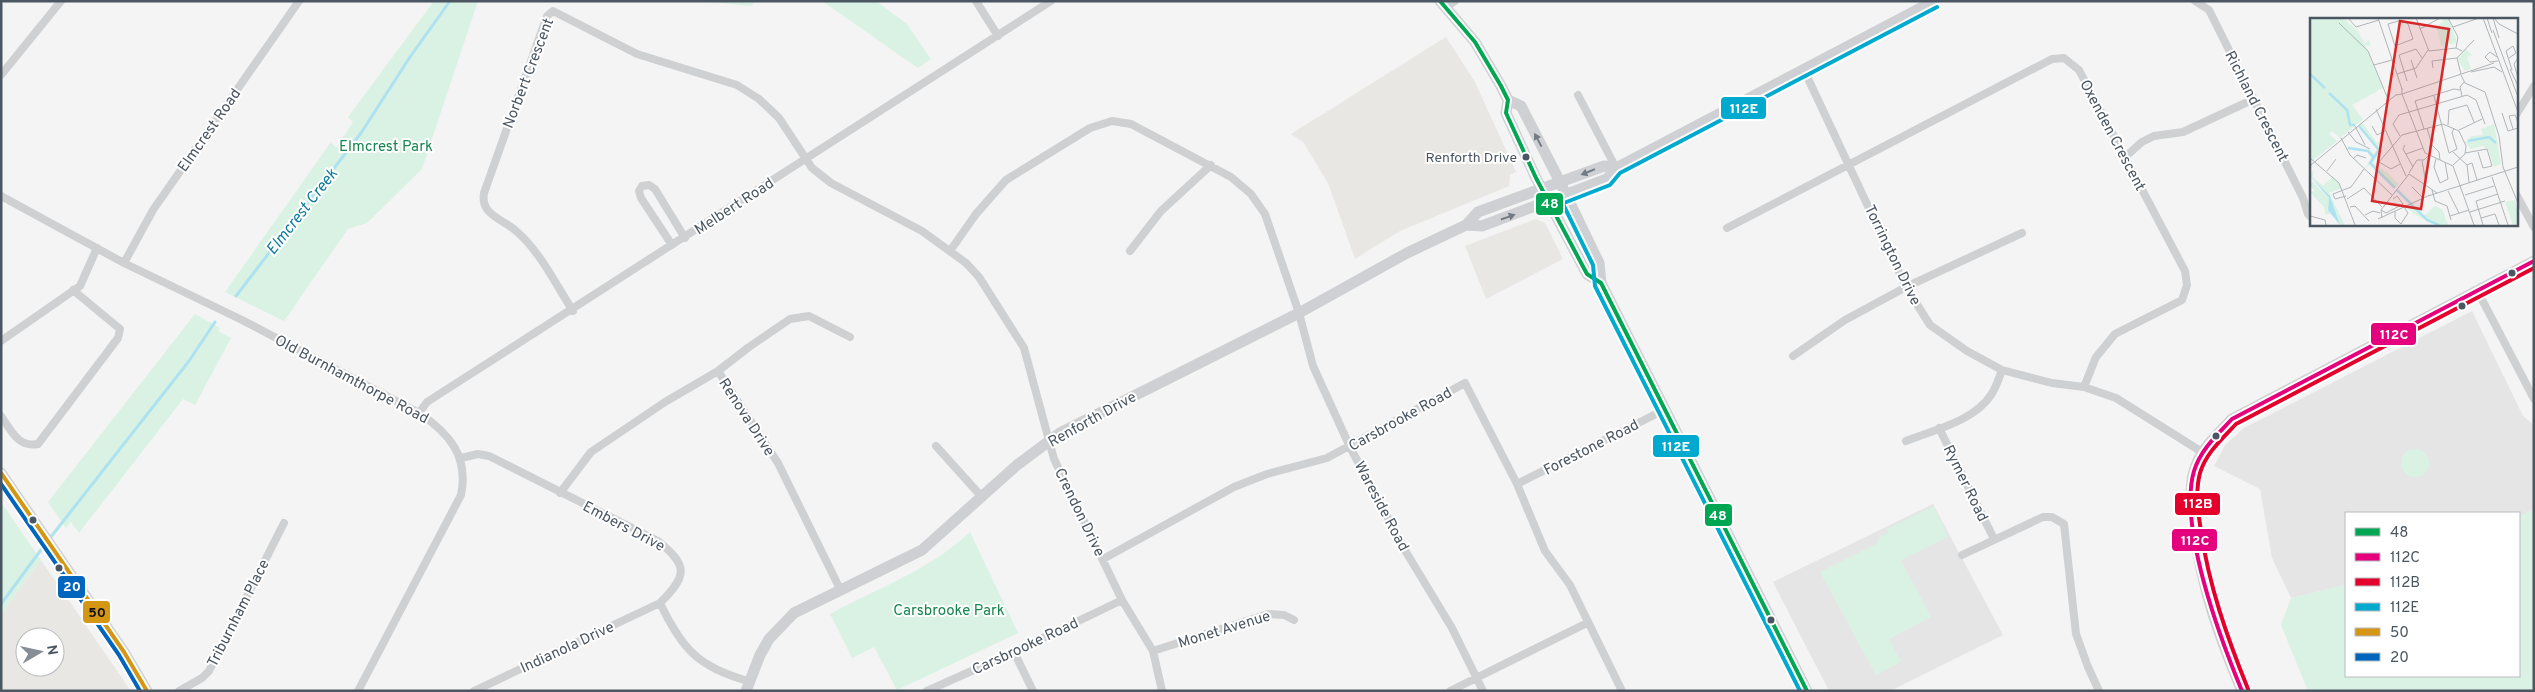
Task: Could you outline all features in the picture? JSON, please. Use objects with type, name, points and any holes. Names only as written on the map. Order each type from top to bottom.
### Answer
[{"type":"street","points":[[1,75],[61,1]]},
{"type":"street","name":"Elmcrest Road","points":[[124,263],[153,210],[299,1]]},
{"type":"street","points":[[976,1],[998,36]]},
{"type":"street","name":"Melbert Road","points":[[419,413],[427,402],[573,311],[1051,1]]},
{"type":"street","name":"Renforth Drive","points":[[1466,225],[1482,226],[1607,179],[1616,168],[1934,1]]},
{"type":"street","name":"Richland Crescent","points":[[2195,1],[2209,10],[2310,215]]},
{"type":"street","points":[[1447,3],[1474,42],[1508,100],[1521,106],[1561,183],[1599,263],[1601,283],[1807,691]]},
{"type":"street","name":"Norbert Crescent","points":[[573,311],[528,243],[518,231],[489,213],[483,203],[484,192],[549,13],[557,12],[637,54],[737,85],[759,99],[779,118],[806,160]]},
{"type":"street","name":"Oxenden Crescent","points":[[1727,228],[2052,59],[2064,58],[2078,70],[2185,271],[2187,285],[2182,300],[2115,334],[2096,357],[2084,387]]},
{"type":"street","name":"Torrington Drive","points":[[1804,70],[1850,164],[1906,287],[1930,325],[1967,351],[2002,370],[2052,383],[2084,387],[2116,398],[2202,452]]},
{"type":"street","points":[[2518,112],[2534,86]]},
{"type":"street","points":[[1578,95],[1616,168]]},
{"type":"street","points":[[2125,157],[2142,142],[2154,136],[2183,132],[2254,99]]},
{"type":"street","points":[[1508,100],[1506,113],[1542,189],[1587,274],[1601,283]]},
{"type":"street","name":"Wareside Road","points":[[950,251],[976,214],[1006,180],[1090,128],[1112,121],[1131,124],[1231,176],[1251,194],[1265,214],[1299,313],[1313,366],[1350,446],[1406,552],[1452,628],[1483,691]]},
{"type":"street","name":"Crendon Drive","points":[[806,160],[812,168],[831,183],[922,231],[950,251],[979,277],[1024,348],[1054,459],[1122,600],[1153,651],[1162,691]]},
{"type":"street","points":[[1130,252],[1161,211],[1211,164]]},
{"type":"street","name":"Renforth Drive","points":[[747,686],[769,639],[785,620],[812,602],[922,550],[1017,464],[1080,422],[1299,313],[1407,253],[1466,225],[1478,212],[1604,166],[1616,168]]},
{"type":"street","points":[[672,246],[641,198],[639,191],[642,186],[650,185],[655,188],[685,238]]},
{"type":"street","name":"Old Burnhamthorpe Road","points":[[1,196],[124,263],[242,320],[419,413],[445,433],[461,458],[463,482],[461,495],[358,691]]},
{"type":"street","points":[[2518,198],[2534,227]]},
{"type":"street","points":[[1793,356],[1846,320],[1906,287],[2022,233]]},
{"type":"street","points":[[1,341],[80,286],[97,248]]},
{"type":"street","points":[[2242,691],[2214,624],[2199,569],[2190,501],[2195,469],[2202,452],[2232,419],[2478,292],[2534,261]]},
{"type":"street","points":[[1,416],[19,442],[27,446],[38,444],[118,338],[120,329],[73,290]]},
{"type":"street","points":[[2478,292],[2534,399]]},
{"type":"street","points":[[718,371],[749,346],[798,316],[809,316],[850,337]]},
{"type":"street","points":[[1906,441],[1962,419],[1979,409],[1991,395],[2002,370]]},
{"type":"street","name":"Renova Drive","points":[[560,493],[591,452],[665,402],[718,371],[778,463],[840,589]]},
{"type":"street","name":"Carsbrooke Road","points":[[1103,559],[1252,479],[1318,461],[1350,446],[1465,383],[1517,484],[1545,551],[1570,585],[1622,691]]},
{"type":"street","name":"Forestone Road","points":[[1517,484],[1664,410]]},
{"type":"street","name":"Rymer Road","points":[[1939,428],[1994,539]]},
{"type":"street","points":[[936,446],[981,496]]},
{"type":"street","name":"Embers Drive","points":[[461,458],[478,454],[489,456],[658,541],[675,555],[680,567],[681,578],[675,588],[660,603]]},
{"type":"street","points":[[1,473],[28,508],[124,652],[147,691]]},
{"type":"street","points":[[1962,555],[2043,517],[2052,517],[2064,524],[2076,634],[2088,667],[2100,691]]},
{"type":"street","name":"Triburnham Place","points":[[179,691],[202,678],[211,668],[284,523]]},
{"type":"street","name":"Carsbrooke Road","points":[[927,691],[1122,600]]},
{"type":"street","points":[[660,603],[673,630],[686,649],[700,660],[747,686]]},
{"type":"street","name":"Indianola Drive","points":[[474,691],[660,603]]},
{"type":"street","name":"Monet Avenue","points":[[1153,651],[1268,614],[1284,615],[1294,620]]},
{"type":"street","points":[[1450,691],[1588,622]]},
{"type":"street","points":[[1014,652],[1033,691]]},
{"type":"shaded area","points":[[1446,37],[1475,82],[1516,172],[1510,175],[1509,186],[1400,231],[1355,259],[1328,183],[1303,142],[1291,134]]},
{"type":"shaded area","points":[[1536,219],[1545,223],[1563,259],[1486,299],[1465,246]]},
{"type":"shaded area","points":[[2472,311],[2523,416],[2534,425],[2534,509],[2520,516],[2520,512],[2345,512],[2345,585],[2291,598],[2272,558],[2260,489],[2214,466],[2225,445],[2244,428]]},
{"type":"shaded area","points":[[1933,504],[2003,635],[1890,691],[1829,691],[1773,582]]},
{"type":"shaded area","points":[[41,560],[131,691],[1,691],[1,614]]},
{"type":"green space","name":"Elmcrest Park","points":[[434,1],[478,1],[422,169],[367,223],[348,229],[284,321],[225,292],[331,142],[336,148],[353,122],[348,117]]},
{"type":"green space","points":[[698,1],[755,1],[751,6]]},
{"type":"green space","points":[[822,1],[876,1],[907,24],[931,59],[918,68]]},
{"type":"green space","points":[[195,314],[220,328],[218,331],[231,338],[195,405],[183,399],[79,533],[71,522],[66,528],[48,502]]},
{"type":"green space","points":[[2415,449],[2425,453],[2429,463],[2425,473],[2415,477],[2405,473],[2401,463],[2405,453]]},
{"type":"green space","points":[[3,505],[41,560],[1,614],[1,508]]},
{"type":"green space","points":[[1934,506],[1948,537],[1901,560],[1931,617],[1889,639],[1901,662],[1876,675],[1820,572],[1878,543],[1878,538],[1889,533],[1887,529]]},
{"type":"green space","points":[[2534,509],[2534,691],[2308,691],[2281,625],[2291,598],[2345,585],[2345,677],[2520,677],[2520,516]]},
{"type":"green space","name":"Carsbrooke Park","points":[[970,532],[1018,633],[897,690],[874,647],[852,658],[830,614],[921,568]]},
{"type":"waterway","name":"Elmcrest Creek","points":[[236,296],[361,133],[410,57],[450,1]]},
{"type":"waterway","name":"Elmcrest Creek","points":[[50,538],[189,361],[215,322]]},
{"type":"waterway","name":"Elmcrest Creek","points":[[1,604],[46,543]]},
{"type":"transit line","name":"48","points":[[1440,1],[1475,42],[1501,86],[1508,100],[1506,113],[1536,178],[1587,274],[1601,283],[1807,691]]},
{"type":"transit line","name":"112E","points":[[1551,208],[1610,185],[1620,173],[1937,7]]},
{"type":"transit line","name":"112E","points":[[1560,198],[1593,265],[1595,286],[1800,691]]},
{"type":"transit line","name":"112C","points":[[2242,691],[2213,613],[2196,551],[2191,494],[2194,471],[2205,449],[2232,419],[2534,261]]},
{"type":"transit line","name":"112B","points":[[2248,689],[2220,611],[2204,551],[2199,517],[2198,480],[2210,453],[2236,424],[2534,268]]},
{"type":"transit line","name":"50","points":[[1,473],[124,652],[147,691]]},
{"type":"transit line","name":"20","points":[[1,484],[119,655],[140,691]]},
{"type":"place","name":"Renforth Drive","points":[[1526,157]]}]
